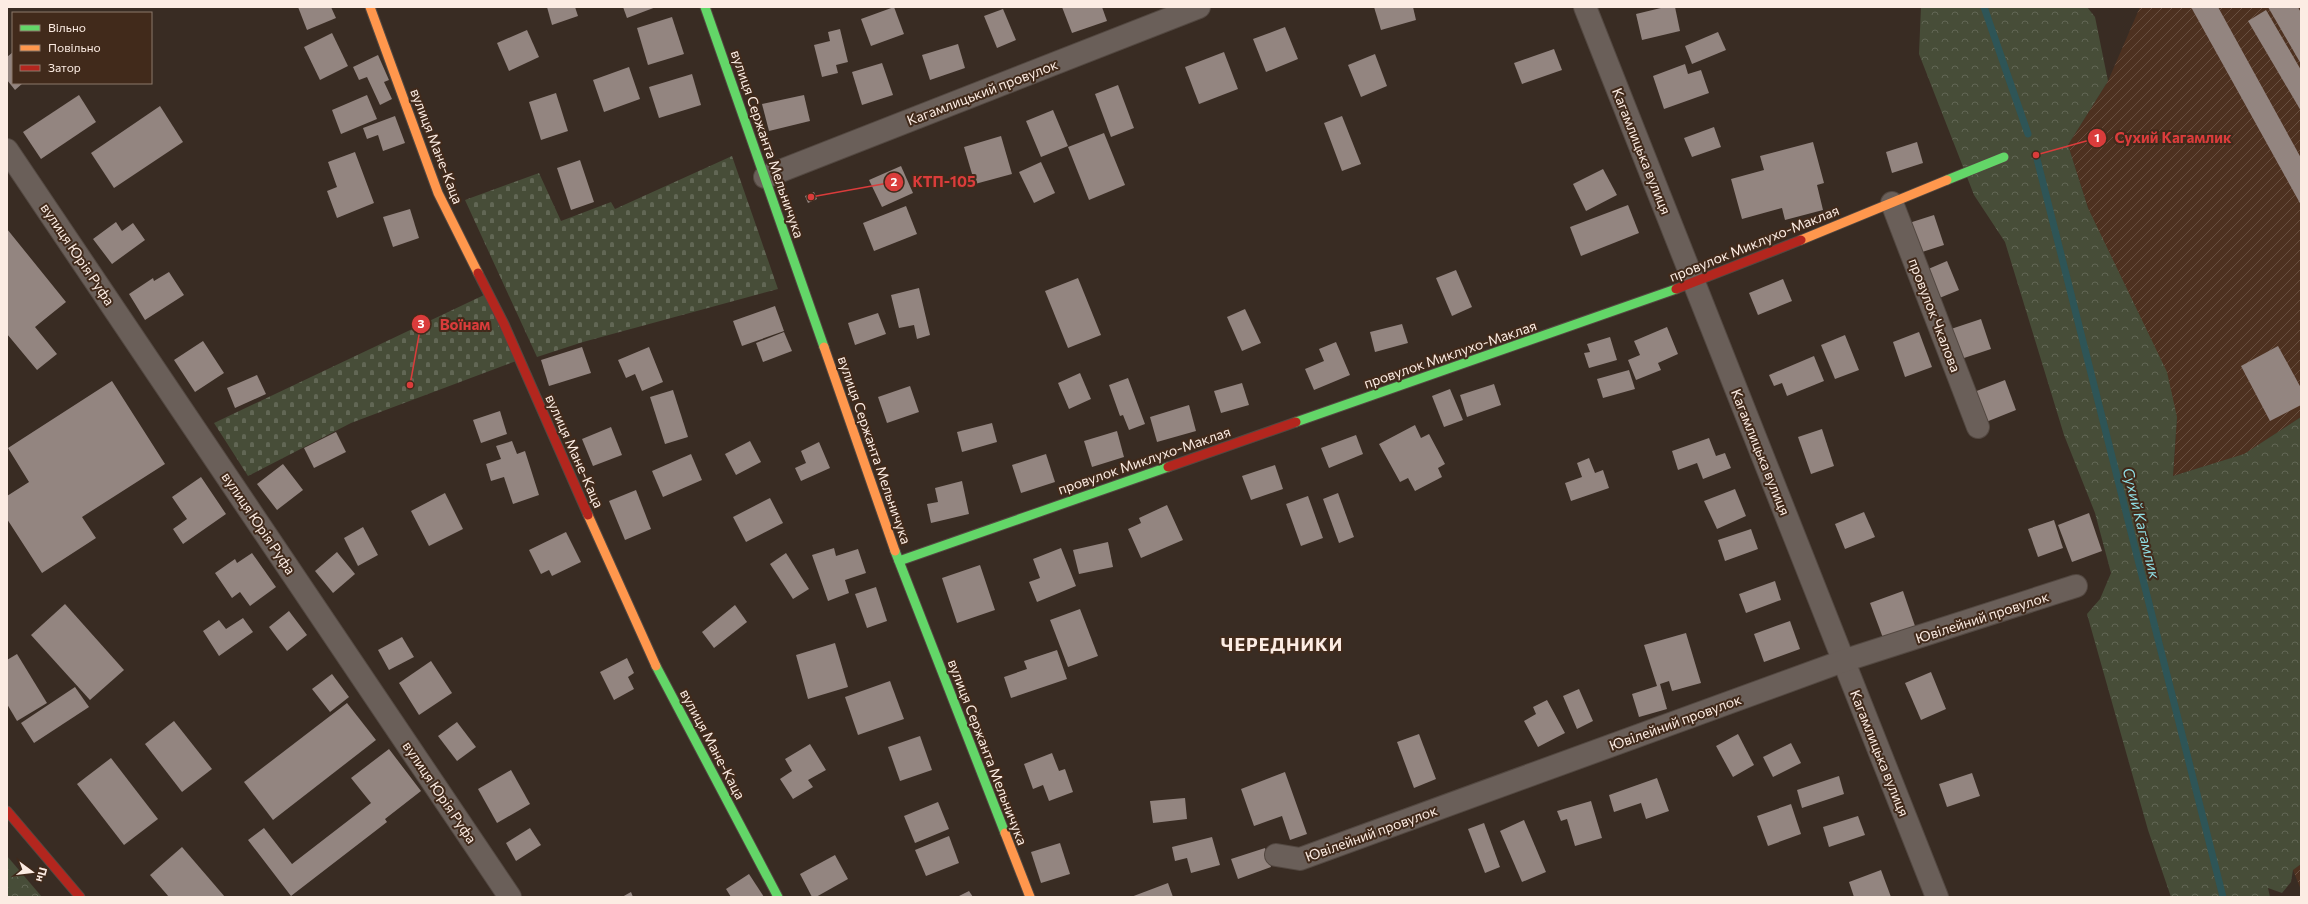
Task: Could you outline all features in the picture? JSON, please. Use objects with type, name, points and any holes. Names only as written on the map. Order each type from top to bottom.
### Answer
[{"type":"street","name":"вулиця Мане-Каца","points":[[370,7],[438,193],[504,324],[646,646],[778,897]]},
{"type":"street","name":"вулиця Сержанта Мельничука","points":[[705,7],[899,561],[1030,897]]},
{"type":"street","name":"Кагамлицький провулок","points":[[765,177],[1199,7]]},
{"type":"street","name":"Кагамлицька вулиця","points":[[1585,7],[1937,897]]},
{"type":"street","name":"вулиця Юрія Руфа","points":[[7,150],[510,897]]},
{"type":"street","name":"провулок Миклухо-Маклая","points":[[899,561],[1694,283],[2004,157]]},
{"type":"street","name":"провулок Чкалова","points":[[1892,203],[1978,427]]},
{"type":"street","name":"Ювілейний провулок","points":[[1276,855],[1300,859],[1843,661],[2076,586]]},
{"type":"street","points":[[7,811],[80,897]]},
{"type":"shaded area","points":[[2140,7],[2301,7],[2301,417],[2245,454],[2173,476],[2177,417],[2088,208],[2068,145],[2108,81]]},
{"type":"shaded area","points":[[2301,864],[2301,890],[2293,870]]},
{"type":"green space","points":[[1921,7],[2087,7],[2095,17],[2108,81],[2068,145],[2088,208],[2167,372],[2177,417],[2173,476],[2244,454],[2301,417],[2301,864],[2293,870],[2291,882],[2282,893],[2268,888],[2270,897],[2171,897],[2148,830],[2087,614],[2100,599],[2111,573],[2095,513],[2064,435],[2005,242],[1974,195],[1919,54]]},
{"type":"green space","points":[[732,156],[778,289],[583,342],[537,357],[465,200],[539,173],[561,221],[611,202],[615,209]]},
{"type":"green space","points":[[484,295],[516,361],[351,423],[248,476],[214,423]]},
{"type":"green space","points":[[7,856],[42,897],[7,897]]},
{"type":"building","points":[[298,7],[331,7],[336,18],[307,30]]},
{"type":"building","points":[[547,7],[575,7],[578,16],[552,25]]},
{"type":"building","points":[[623,7],[656,7],[627,18]]},
{"type":"building","points":[[894,7],[904,34],[871,46],[861,19]]},
{"type":"building","points":[[1062,7],[1102,7],[1107,21],[1072,33]]},
{"type":"building","points":[[1374,7],[1413,7],[1416,20],[1381,30]]},
{"type":"building","points":[[1665,7],[1675,7],[1680,31],[1642,40],[1636,14]]},
{"type":"building","points":[[2191,7],[2218,7],[2301,158],[2301,205]]},
{"type":"building","points":[[2268,7],[2298,7],[2301,13],[2301,64]]},
{"type":"building","points":[[1003,9],[1016,40],[997,48],[984,16]]},
{"type":"building","points":[[2266,10],[2301,70],[2301,111],[2248,21]]},
{"type":"building","points":[[672,17],[684,54],[648,65],[637,28]]},
{"type":"building","points":[[1285,27],[1298,59],[1266,72],[1253,39]]},
{"type":"building","points":[[840,29],[848,62],[836,65],[838,73],[822,77],[814,45],[830,41],[828,32]]},
{"type":"building","points":[[527,30],[539,57],[509,71],[497,43]]},
{"type":"building","points":[[1718,32],[1726,50],[1692,64],[1685,46]]},
{"type":"building","points":[[332,33],[348,66],[320,80],[304,47]]},
{"type":"building","points":[[958,44],[965,68],[930,80],[922,55]]},
{"type":"building","points":[[1554,49],[1562,70],[1522,84],[1514,63]]},
{"type":"building","points":[[1224,52],[1238,89],[1199,104],[1185,67]]},
{"type":"building","points":[[12,53],[12,84],[22,84],[15,90],[7,80],[7,57]]},
{"type":"building","points":[[1375,54],[1387,86],[1361,97],[1348,65]]},
{"type":"building","points":[[378,55],[389,80],[384,82],[392,99],[380,105],[367,77],[359,80],[353,67]]},
{"type":"building","points":[[882,63],[893,95],[862,105],[852,72]]},
{"type":"building","points":[[1685,64],[1688,74],[1701,70],[1709,93],[1664,109],[1653,76]]},
{"type":"building","points":[[629,67],[640,99],[604,112],[593,80]]},
{"type":"building","points":[[692,74],[701,105],[659,118],[649,87]]},
{"type":"building","points":[[1118,85],[1134,128],[1111,137],[1095,94]]},
{"type":"building","points":[[556,93],[568,131],[541,140],[529,102]]},
{"type":"building","points":[[79,95],[96,122],[41,159],[23,132]]},
{"type":"building","points":[[367,95],[377,119],[341,134],[332,110]]},
{"type":"building","points":[[804,95],[810,121],[769,131],[762,104]]},
{"type":"building","points":[[160,106],[183,142],[114,188],[91,153]]},
{"type":"building","points":[[1053,110],[1068,146],[1041,157],[1026,121]]},
{"type":"building","points":[[395,116],[405,143],[383,151],[378,135],[367,139],[363,128]]},
{"type":"building","points":[[1342,116],[1361,164],[1342,171],[1324,123]]},
{"type":"building","points":[[1714,127],[1721,147],[1692,157],[1684,138]]},
{"type":"building","points":[[1104,133],[1125,185],[1089,200],[1068,147]]},
{"type":"building","points":[[1001,136],[1012,174],[975,184],[964,147]]},
{"type":"building","points":[[1813,142],[1824,183],[1817,185],[1823,210],[1785,220],[1782,208],[1742,219],[1731,179],[1764,170],[1760,156]]},
{"type":"building","points":[[1917,142],[1923,163],[1892,173],[1886,152]]},
{"type":"building","points":[[355,152],[374,203],[337,218],[327,191],[337,187],[328,162]]},
{"type":"building","points":[[580,160],[594,202],[571,210],[557,168]]},
{"type":"building","points":[[1041,162],[1055,193],[1034,203],[1019,172]]},
{"type":"building","points":[[901,166],[913,193],[882,207],[869,180]]},
{"type":"building","points":[[1603,169],[1617,195],[1586,211],[1573,184]]},
{"type":"building","points":[[814,192],[817,199],[808,203],[805,196]]},
{"type":"building","points":[[1628,205],[1639,233],[1581,256],[1570,227]]},
{"type":"building","points":[[906,206],[917,234],[874,251],[863,223]]},
{"type":"building","points":[[410,209],[419,238],[393,247],[383,217]]},
{"type":"building","points":[[1934,215],[1944,245],[1919,253],[1909,223]]},
{"type":"building","points":[[116,222],[122,231],[133,223],[145,240],[112,264],[93,239]]},
{"type":"building","points":[[7,229],[66,302],[35,327],[57,354],[37,370],[7,334]]},
{"type":"building","points":[[1947,261],[1959,290],[1937,299],[1926,270]]},
{"type":"building","points":[[1456,270],[1472,307],[1452,316],[1436,278]]},
{"type":"building","points":[[169,272],[184,295],[145,320],[129,294],[153,278],[154,281]]},
{"type":"building","points":[[1078,278],[1101,335],[1068,348],[1045,291]]},
{"type":"building","points":[[1783,279],[1792,301],[1758,315],[1749,293]]},
{"type":"building","points":[[919,288],[930,335],[917,339],[914,325],[899,328],[891,295]]},
{"type":"building","points":[[775,306],[784,331],[742,346],[733,321]]},
{"type":"building","points":[[1245,309],[1261,343],[1242,351],[1227,317]]},
{"type":"building","points":[[878,313],[886,334],[855,345],[848,323]]},
{"type":"building","points":[[1981,319],[1991,349],[1958,360],[1948,330]]},
{"type":"building","points":[[1402,324],[1408,343],[1375,352],[1370,332]]},
{"type":"building","points":[[1667,327],[1678,354],[1658,363],[1661,370],[1636,380],[1628,360],[1640,355],[1634,341]]},
{"type":"building","points":[[784,332],[792,351],[763,362],[756,343]]},
{"type":"building","points":[[1919,332],[1932,367],[1905,377],[1893,342]]},
{"type":"building","points":[[1845,335],[1859,370],[1835,379],[1821,345]]},
{"type":"building","points":[[1610,337],[1617,360],[1589,368],[1584,353],[1590,352],[1587,344]]},
{"type":"building","points":[[203,341],[224,373],[195,392],[174,360]]},
{"type":"building","points":[[1336,342],[1350,375],[1314,390],[1305,369],[1324,361],[1319,349]]},
{"type":"building","points":[[2278,346],[2301,388],[2301,405],[2270,421],[2241,366]]},
{"type":"building","points":[[582,347],[591,373],[549,386],[541,360]]},
{"type":"building","points":[[649,347],[663,382],[642,391],[635,374],[626,378],[618,360]]},
{"type":"building","points":[[1814,356],[1824,381],[1787,396],[1782,383],[1774,386],[1769,375]]},
{"type":"building","points":[[1629,370],[1635,389],[1603,398],[1597,379]]},
{"type":"building","points":[[1080,373],[1091,399],[1069,409],[1058,383]]},
{"type":"building","points":[[257,375],[266,394],[235,408],[227,388]]},
{"type":"building","points":[[1128,378],[1145,424],[1129,430],[1123,415],[1120,416],[1109,385]]},
{"type":"building","points":[[2005,380],[2016,410],[1986,422],[1974,392]]},
{"type":"building","points":[[112,381],[165,464],[82,517],[96,538],[42,573],[7,519],[7,496],[29,482],[8,448]]},
{"type":"building","points":[[1242,383],[1249,405],[1221,413],[1214,391]]},
{"type":"building","points":[[1494,384],[1501,405],[1467,417],[1460,395]]},
{"type":"building","points":[[910,386],[919,412],[887,423],[878,397]]},
{"type":"building","points":[[1450,389],[1463,420],[1444,427],[1432,396]]},
{"type":"building","points":[[673,390],[688,437],[665,444],[650,397]]},
{"type":"building","points":[[1189,405],[1196,431],[1157,442],[1150,417]]},
{"type":"building","points":[[500,411],[507,434],[481,443],[473,420]]},
{"type":"building","points":[[992,423],[997,442],[962,452],[957,432]]},
{"type":"building","points":[[1415,425],[1421,438],[1429,434],[1445,464],[1438,468],[1442,477],[1415,491],[1408,478],[1400,482],[1379,444]]},
{"type":"building","points":[[611,427],[622,455],[593,466],[582,439]]},
{"type":"building","points":[[1822,429],[1834,466],[1811,474],[1798,437]]},
{"type":"building","points":[[1117,431],[1124,457],[1092,467],[1084,441]]},
{"type":"building","points":[[336,432],[346,452],[314,468],[304,448]]},
{"type":"building","points":[[1356,435],[1363,454],[1329,468],[1321,448]]},
{"type":"building","points":[[1709,438],[1716,456],[1725,453],[1731,468],[1703,479],[1697,463],[1678,470],[1672,451]]},
{"type":"building","points":[[512,441],[517,454],[525,451],[539,495],[513,504],[504,477],[491,481],[486,464],[501,459],[496,446]]},
{"type":"building","points":[[750,441],[761,462],[736,475],[725,454]]},
{"type":"building","points":[[819,442],[830,468],[801,481],[795,468],[806,463],[801,451]]},
{"type":"building","points":[[691,454],[702,480],[663,497],[652,471]]},
{"type":"building","points":[[1046,454],[1055,482],[1021,493],[1012,465]]},
{"type":"building","points":[[1589,458],[1595,473],[1603,470],[1609,488],[1571,501],[1565,483],[1582,477],[1577,463]]},
{"type":"building","points":[[283,464],[303,490],[277,510],[257,484]]},
{"type":"building","points":[[1275,465],[1283,489],[1251,500],[1242,476]]},
{"type":"building","points":[[201,477],[226,514],[183,544],[173,529],[187,519],[172,497]]},
{"type":"building","points":[[962,481],[969,514],[931,523],[927,504],[938,502],[935,488]]},
{"type":"building","points":[[1735,489],[1746,516],[1717,529],[1704,501]]},
{"type":"building","points":[[636,490],[651,529],[625,540],[609,501]]},
{"type":"building","points":[[445,493],[463,529],[429,546],[411,511]]},
{"type":"building","points":[[1338,493],[1354,537],[1339,543],[1323,499]]},
{"type":"building","points":[[1308,496],[1323,538],[1301,546],[1286,504]]},
{"type":"building","points":[[770,498],[783,523],[746,542],[733,517]]},
{"type":"building","points":[[1167,505],[1183,540],[1141,558],[1128,529],[1141,523],[1139,518]]},
{"type":"building","points":[[1864,512],[1875,537],[1845,549],[1835,524]]},
{"type":"building","points":[[2089,513],[2102,551],[2072,562],[2058,525]]},
{"type":"building","points":[[2054,520],[2063,548],[2038,557],[2028,529]]},
{"type":"building","points":[[363,527],[378,555],[358,566],[344,538]]},
{"type":"building","points":[[1751,529],[1758,549],[1725,561],[1718,540]]},
{"type":"building","points":[[566,532],[581,562],[552,576],[549,570],[541,574],[529,550]]},
{"type":"building","points":[[1108,542],[1113,567],[1079,574],[1073,550]]},
{"type":"building","points":[[834,548],[836,556],[858,549],[866,573],[845,580],[849,593],[828,601],[812,555]]},
{"type":"building","points":[[1061,548],[1076,586],[1037,602],[1029,582],[1040,578],[1033,559]]},
{"type":"building","points":[[337,552],[355,574],[333,593],[315,571]]},
{"type":"building","points":[[252,553],[276,587],[250,606],[240,592],[232,598],[215,573],[235,559],[237,563]]},
{"type":"building","points":[[786,553],[809,589],[793,599],[770,564]]},
{"type":"building","points":[[980,565],[995,610],[957,623],[942,578]]},
{"type":"building","points":[[1775,581],[1781,600],[1746,613],[1739,594]]},
{"type":"building","points":[[876,587],[887,621],[867,628],[855,594]]},
{"type":"building","points":[[1903,591],[1915,626],[1883,638],[1870,603]]},
{"type":"building","points":[[65,604],[124,670],[90,700],[31,635]]},
{"type":"building","points":[[735,605],[747,622],[714,648],[702,632]]},
{"type":"building","points":[[1080,609],[1098,656],[1068,667],[1050,620]]},
{"type":"building","points":[[289,611],[307,635],[287,651],[269,627]]},
{"type":"building","points":[[243,618],[253,632],[219,656],[203,631],[219,620],[226,629]]},
{"type":"building","points":[[1790,621],[1800,649],[1764,662],[1754,634]]},
{"type":"building","points":[[1686,633],[1701,683],[1672,691],[1669,681],[1660,684],[1667,709],[1639,717],[1632,694],[1657,686],[1644,645]]},
{"type":"building","points":[[402,637],[414,657],[389,670],[378,650]]},
{"type":"building","points":[[835,643],[848,687],[808,699],[796,655]]},
{"type":"building","points":[[1057,650],[1067,679],[1011,698],[1004,677],[1027,669],[1024,661]]},
{"type":"building","points":[[17,654],[47,703],[17,721],[7,704],[7,660]]},
{"type":"building","points":[[627,658],[634,673],[628,677],[634,689],[614,700],[600,672]]},
{"type":"building","points":[[431,661],[452,693],[419,715],[399,683]]},
{"type":"building","points":[[1931,672],[1946,709],[1921,720],[1905,683]]},
{"type":"building","points":[[332,674],[349,697],[330,712],[312,689]]},
{"type":"building","points":[[890,681],[904,719],[858,735],[845,697]]},
{"type":"building","points":[[75,687],[89,707],[34,743],[21,723]]},
{"type":"building","points":[[1579,689],[1593,721],[1577,729],[1563,696]]},
{"type":"building","points":[[1547,700],[1565,733],[1538,747],[1524,721],[1536,714],[1533,707]]},
{"type":"building","points":[[347,703],[376,740],[273,820],[244,782]]},
{"type":"building","points":[[174,721],[212,769],[182,792],[145,744]]},
{"type":"building","points":[[457,722],[476,747],[457,761],[438,736]]},
{"type":"building","points":[[1419,734],[1436,779],[1414,788],[1397,742]]},
{"type":"building","points":[[1738,734],[1754,765],[1733,777],[1716,746]]},
{"type":"building","points":[[920,736],[932,770],[900,781],[888,747]]},
{"type":"building","points":[[1791,743],[1801,763],[1773,777],[1763,757]]},
{"type":"building","points":[[810,744],[826,770],[808,780],[813,787],[793,799],[780,779],[792,771],[785,759]]},
{"type":"building","points":[[389,749],[421,791],[385,819],[387,822],[291,896],[248,840],[264,828],[292,864],[371,803],[351,778]]},
{"type":"building","points":[[1052,753],[1059,771],[1065,769],[1073,792],[1049,801],[1043,785],[1033,789],[1024,764]]},
{"type":"building","points":[[111,758],[158,819],[124,845],[77,784]]},
{"type":"building","points":[[511,770],[530,804],[497,823],[478,789]]},
{"type":"building","points":[[1285,772],[1307,834],[1290,840],[1282,816],[1254,826],[1241,789]]},
{"type":"building","points":[[1972,773],[1980,796],[1947,807],[1939,784]]},
{"type":"building","points":[[1839,776],[1844,794],[1802,808],[1797,790]]},
{"type":"building","points":[[1657,778],[1669,811],[1646,819],[1641,803],[1614,812],[1609,795]]},
{"type":"building","points":[[1185,798],[1187,819],[1153,823],[1150,801]]},
{"type":"building","points":[[1591,801],[1602,838],[1575,846],[1567,819],[1561,821],[1557,811]]},
{"type":"building","points":[[938,802],[949,829],[915,843],[904,816]]},
{"type":"building","points":[[1791,804],[1801,834],[1768,846],[1757,816]]},
{"type":"building","points":[[1858,816],[1865,835],[1829,847],[1823,827]]},
{"type":"building","points":[[1524,820],[1546,872],[1522,882],[1500,831]]},
{"type":"building","points":[[1484,823],[1500,867],[1485,873],[1468,829]]},
{"type":"building","points":[[530,828],[541,845],[516,861],[506,843]]},
{"type":"building","points":[[949,836],[959,863],[926,876],[915,850]]},
{"type":"building","points":[[1212,837],[1220,865],[1191,873],[1187,858],[1175,861],[1172,847]]},
{"type":"building","points":[[1060,843],[1070,874],[1041,883],[1031,852]]},
{"type":"building","points":[[182,847],[225,897],[169,897],[150,875]]},
{"type":"building","points":[[1265,848],[1271,867],[1238,879],[1231,859]]},
{"type":"building","points":[[835,855],[848,879],[816,897],[812,897],[800,874]]},
{"type":"building","points":[[1881,870],[1891,897],[1854,897],[1849,882]]},
{"type":"building","points":[[749,874],[764,897],[731,897],[726,889]]},
{"type":"building","points":[[1168,883],[1173,897],[1131,897]]},
{"type":"building","points":[[969,891],[973,897],[957,897]]},
{"type":"building","points":[[631,892],[633,897],[622,897]]},
{"type":"waterway","name":"Сухий Кагамлик","points":[[1984,7],[2028,134]]},
{"type":"waterway","name":"Сухий Кагамлик","points":[[2036,155],[2223,897]]},
{"type":"traffic: fast","points":[[705,7],[824,347]]},
{"type":"traffic: fast","points":[[1947,180],[2004,157]]},
{"type":"traffic: fast","points":[[1296,422],[1676,289]]},
{"type":"traffic: fast","points":[[899,561],[1168,467]]},
{"type":"traffic: fast","points":[[895,551],[1005,833]]},
{"type":"traffic: fast","points":[[656,666],[778,897]]},
{"type":"traffic: slow","points":[[370,7],[438,193],[478,273]]},
{"type":"traffic: slow","points":[[1801,240],[1947,180]]},
{"type":"traffic: slow","points":[[824,347],[895,551]]},
{"type":"traffic: slow","points":[[588,515],[656,666]]},
{"type":"traffic: slow","points":[[1005,833],[1030,897]]},
{"type":"traffic: jam","points":[[1676,289],[1801,240]]},
{"type":"traffic: jam","points":[[478,273],[504,324],[588,515]]},
{"type":"traffic: jam","points":[[1168,467],[1296,422]]},
{"type":"traffic: jam","points":[[7,811],[80,897]]},
{"type":"place","name":"Сухий Кагамлик","points":[[2036,155]]},
{"type":"place","name":"КТП-105","points":[[811,197]]},
{"type":"place","name":"Воїнам","points":[[410,385]]},
{"type":"district","name":"ЧЕРЕДНИКИ","points":[[1282,644]]}]
